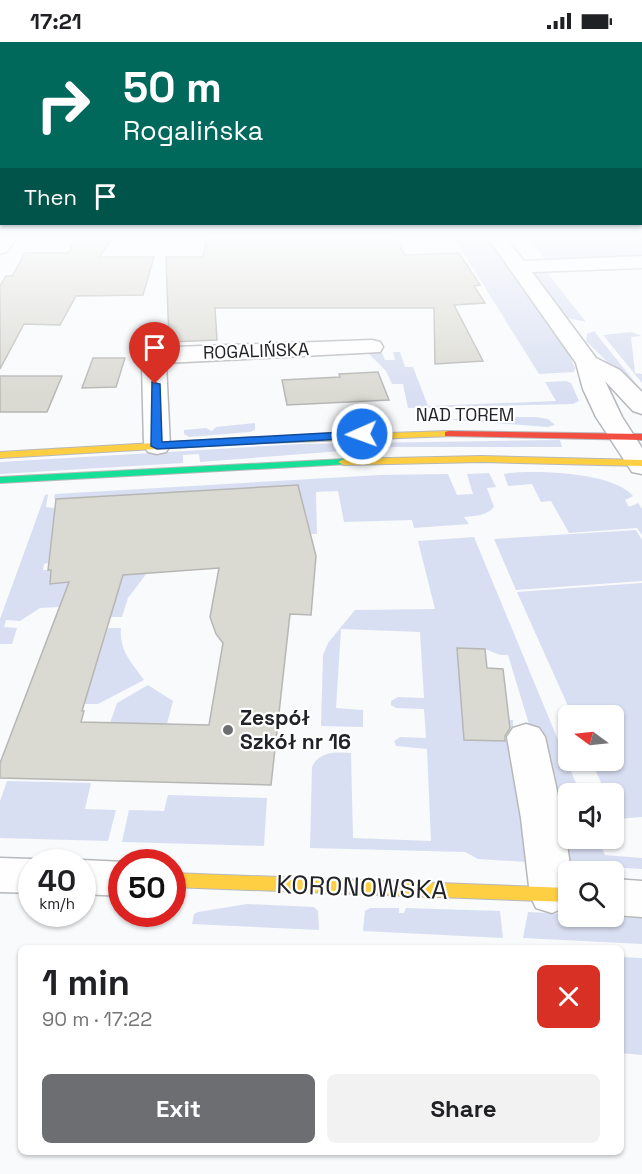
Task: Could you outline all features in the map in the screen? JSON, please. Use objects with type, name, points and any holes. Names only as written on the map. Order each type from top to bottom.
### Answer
[{"type":"main road","name":"NAD TOREM","points":[[0,455],[321,435],[418,433],[638,453]]},
{"type":"main road","points":[[0,480],[355,461],[501,459],[638,453]]},
{"type":"main road","name":"KORONOWSKA","points":[[186,881],[558,895]]},
{"type":"street","points":[[537,291],[588,363],[612,375],[642,406]]},
{"type":"street","name":"ROGALIŃSKA","points":[[157,446],[154,364],[158,358],[175,354],[372,347]]},
{"type":"street","points":[[588,363],[590,380],[606,412],[638,453]]},
{"type":"street","name":"KORONOWSKA","points":[[526,737],[558,886]]},
{"type":"street","points":[[0,875],[18,876]]},
{"type":"street","points":[[624,898],[642,899]]},
{"type":"shaded area","points":[[487,291],[527,291],[562,339],[575,368],[574,372],[539,374]]},
{"type":"shaded area","points":[[547,291],[561,291],[586,322],[568,318]]},
{"type":"shaded area","points":[[594,331],[642,391],[642,396],[586,341],[587,334]]},
{"type":"shaded area","points":[[631,332],[642,336],[631,337],[635,373],[642,374],[642,383],[603,335]]},
{"type":"shaded area","points":[[393,352],[400,352],[405,367],[413,367],[428,406],[556,401],[545,382],[566,381],[571,383],[579,401],[573,404],[408,408],[403,384],[392,384],[386,371],[369,354],[382,353],[385,360],[395,360]]},
{"type":"shaded area","points":[[536,417],[548,419],[555,425],[548,427],[452,420],[458,418]]},
{"type":"shaded area","points":[[255,423],[255,430],[250,432],[189,437],[184,434],[184,430],[206,428],[212,431],[216,427]]},
{"type":"shaded area","points":[[560,440],[562,447],[394,447],[200,462],[199,454],[183,455],[183,463],[0,474],[0,462],[300,444]]},
{"type":"shaded area","points":[[552,472],[572,474],[591,477],[623,488],[633,496],[625,500],[629,507],[638,503],[642,509],[642,535],[637,528],[569,533],[551,501],[541,502],[532,484],[508,486],[504,474]]},
{"type":"shaded area","points":[[489,473],[496,487],[487,488],[494,507],[484,514],[464,517],[469,524],[414,528],[412,520],[344,522],[338,491],[316,492],[317,534],[311,534],[298,485],[54,499],[55,494],[380,475],[448,474],[457,495],[473,494],[467,474]]},
{"type":"shaded area","points":[[48,494],[46,507],[55,508],[48,563],[44,564],[43,570],[51,570],[50,584],[73,570],[60,607],[40,608],[20,621],[6,620],[4,627],[17,628],[12,644],[0,644],[0,619],[45,495]]},
{"type":"shaded area","points":[[636,530],[642,540],[642,581],[516,590],[494,539]]},
{"type":"shaded area","points":[[474,537],[558,740],[558,771],[571,771],[576,783],[558,783],[558,849],[602,849],[605,855],[642,858],[642,869],[624,868],[624,861],[558,861],[558,864],[478,859],[465,852],[310,848],[312,767],[323,755],[334,753],[351,753],[353,838],[431,841],[427,749],[396,746],[394,741],[400,737],[426,738],[424,709],[396,708],[391,705],[391,701],[398,697],[424,698],[420,632],[341,629],[336,708],[363,710],[363,727],[321,726],[323,655],[328,643],[355,610],[435,609],[418,541]],"holes":[[[457,648],[485,649],[500,655],[508,655],[535,744],[513,727],[513,720],[505,720],[506,728],[511,728],[508,741],[464,740]]]},
{"type":"shaded area","points":[[147,573],[128,598],[122,617],[110,617],[123,575]]},
{"type":"shaded area","points":[[642,583],[642,817],[624,818],[624,783],[601,783],[596,771],[624,771],[624,705],[568,705],[517,592]]},
{"type":"shaded area","points":[[108,628],[121,628],[124,650],[144,680],[98,704],[80,704],[92,677]]},
{"type":"shaded area","points":[[148,685],[173,701],[167,724],[110,723],[117,703]]},
{"type":"shaded area","points":[[7,781],[91,783],[85,809],[116,810],[108,841],[0,838],[0,801]]},
{"type":"shaded area","points":[[168,795],[267,798],[264,846],[122,842],[129,810],[164,811]]},
{"type":"shaded area","points":[[247,904],[314,907],[318,911],[319,930],[192,924],[194,914],[198,912]]},
{"type":"shaded area","points":[[370,908],[399,908],[399,913],[404,913],[406,908],[500,911],[503,938],[363,931],[365,911]]},
{"type":"shaded area","points":[[528,912],[558,914],[558,927],[624,927],[624,918],[642,918],[642,944],[523,938]]},
{"type":"shaded area","points":[[624,957],[642,958],[642,1055],[624,1053]]},
{"type":"building","points":[[0,291],[144,291],[143,295],[76,296],[60,325],[24,324],[0,369]]},
{"type":"building","points":[[167,291],[477,291],[485,303],[454,305],[483,361],[435,364],[434,308],[215,308],[217,340],[169,342]]},
{"type":"building","points":[[93,358],[125,358],[116,387],[82,388]]},
{"type":"building","points":[[378,372],[389,400],[287,405],[282,380],[340,377],[339,374]]},
{"type":"building","points":[[0,376],[62,376],[47,412],[0,412]]},
{"type":"building","points":[[298,485],[316,556],[311,615],[290,614],[271,785],[0,778],[0,763],[69,582],[50,584],[51,570],[48,570],[56,499]],"holes":[[[219,568],[210,617],[216,634],[223,643],[209,725],[81,722],[84,711],[82,711],[123,575]]]},
{"type":"building","points":[[457,648],[485,649],[487,668],[503,669],[510,728],[505,741],[464,740]]},
{"type":"traffic: fast","points":[[0,480],[344,462]]},
{"type":"traffic: slow","points":[[0,455],[240,441],[449,434]]},
{"type":"traffic: slow","points":[[344,462],[482,459],[642,463]]},
{"type":"traffic: slow","points":[[186,881],[558,895]]},
{"type":"traffic: jam","points":[[449,434],[642,437]]},
{"type":"place","name":"Zespół Szkół nr 16","points":[[228,730]]},
{"type":"route","points":[[155,384],[157,446],[362,434]]}]
